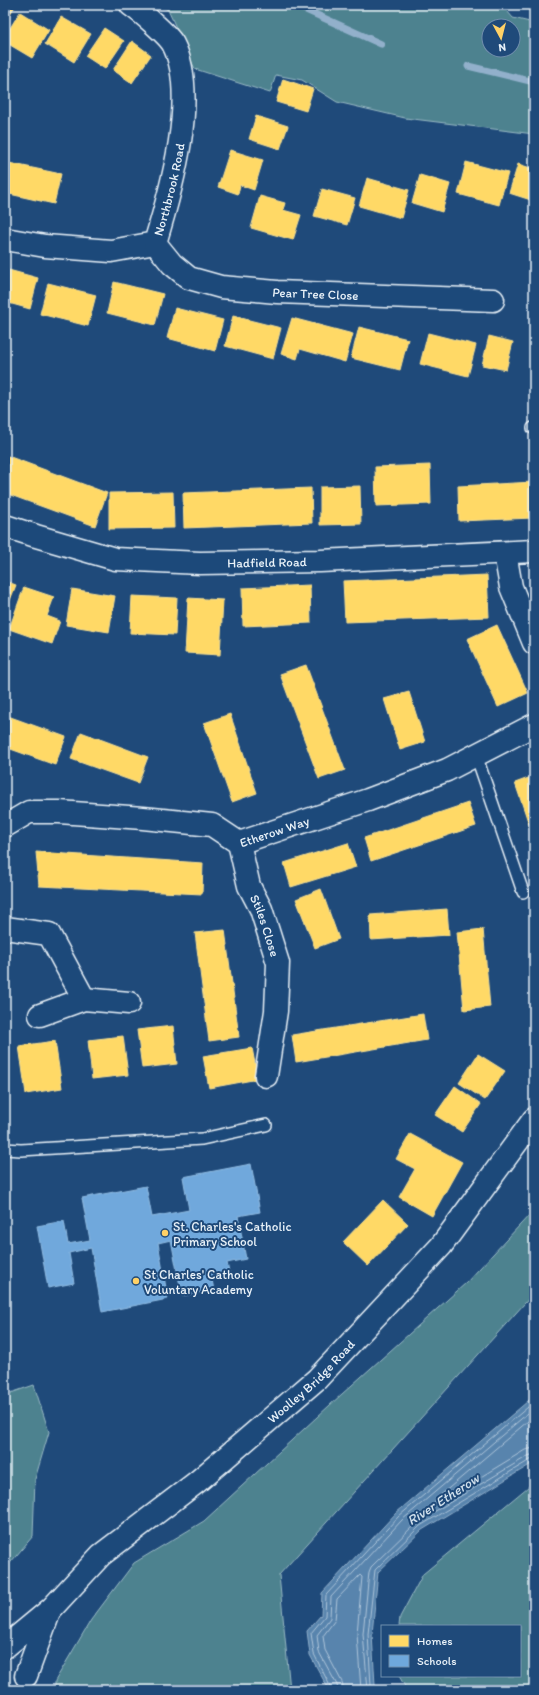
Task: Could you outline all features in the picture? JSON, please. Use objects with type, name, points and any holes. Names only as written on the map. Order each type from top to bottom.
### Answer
[{"type":"street","name":"Northbrook Road","points":[[5,239],[45,246],[111,251],[155,243],[171,188],[179,148],[183,106],[182,70],[172,43],[140,11],[131,5]]},
{"type":"street","name":"Pear Tree Close","points":[[155,243],[172,264],[189,278],[221,287],[277,292],[493,300]]},
{"type":"street","name":"Hadfield Road","points":[[5,526],[115,559],[200,564],[320,561],[534,551]]},
{"type":"street","points":[[505,553],[511,588],[534,643]]},
{"type":"street","name":"Etherow Way","points":[[5,826],[29,812],[59,812],[212,825],[239,842],[368,800],[447,770],[534,725]]},
{"type":"street","name":"Stiles Close","points":[[239,842],[249,886],[261,909],[278,963],[276,1011],[266,1076]]},
{"type":"street","points":[[5,928],[49,934],[84,999]]},
{"type":"street","points":[[40,1015],[84,999],[129,1003]]},
{"type":"street","name":"Woolley Bridge Road","points":[[5,1647],[51,1609],[101,1554],[197,1482],[317,1379],[441,1246],[534,1119]]},
{"type":"street","name":"Woolley Bridge Road","points":[[27,1683],[51,1609]]},
{"type":"street","points":[[5,1659],[13,1662],[21,1668],[27,1683]]},
{"type":"lane","points":[[476,755],[523,892]]},
{"type":"lane","points":[[5,1150],[202,1139],[266,1125]]},
{"type":"green space","points":[[159,5],[502,5],[513,18],[481,18],[481,58],[521,58],[521,20],[534,23],[534,134],[405,118],[337,102],[302,80],[276,75],[270,93],[195,69],[168,10]]},
{"type":"green space","points":[[534,1210],[534,1293],[279,1575],[290,1690],[55,1690],[55,1681],[91,1620],[134,1563],[204,1521],[342,1394],[466,1283]]},
{"type":"green space","points":[[34,1385],[49,1432],[35,1479],[33,1536],[5,1569],[5,1395]]},
{"type":"green space","points":[[534,1482],[534,1690],[407,1690],[400,1677],[521,1677],[521,1625],[399,1625],[400,1617],[423,1574]]},
{"type":"water","name":"River Etherow","points":[[534,1396],[534,1462],[422,1530],[378,1572],[372,1634],[375,1685],[378,1690],[329,1690],[310,1655],[307,1631],[321,1615],[322,1593],[396,1513]]},
{"type":"building: Homes","points":[[5,5],[16,5],[5,21]]},
{"type":"building: Homes","points":[[20,12],[49,30],[32,58],[5,42],[5,36]]},
{"type":"building: Homes","points":[[61,17],[91,34],[74,62],[45,44]]},
{"type":"building: Homes","points":[[104,28],[124,41],[105,69],[85,56]]},
{"type":"building: Homes","points":[[132,41],[151,55],[132,83],[113,70]]},
{"type":"building: Homes","points":[[283,79],[313,89],[306,111],[276,102]]},
{"type":"building: Homes","points":[[256,116],[288,126],[280,149],[249,139]]},
{"type":"building: Homes","points":[[230,150],[263,160],[254,190],[240,185],[238,194],[218,187]]},
{"type":"building: Homes","points":[[466,162],[508,173],[499,205],[458,194]]},
{"type":"building: Homes","points":[[9,163],[61,174],[54,204],[5,193],[5,180]]},
{"type":"building: Homes","points":[[518,164],[534,169],[534,201],[509,193]]},
{"type":"building: Homes","points":[[420,175],[450,184],[442,212],[412,203]]},
{"type":"building: Homes","points":[[367,178],[409,190],[401,218],[359,206]]},
{"type":"building: Homes","points":[[322,189],[355,198],[347,225],[314,216]]},
{"type":"building: Homes","points":[[260,196],[285,203],[283,210],[301,215],[293,240],[251,228]]},
{"type":"building: Homes","points":[[5,269],[38,278],[30,309],[5,302]]},
{"type":"building: Homes","points":[[114,282],[163,294],[155,325],[107,313]]},
{"type":"building: Homes","points":[[48,283],[96,295],[88,326],[40,314]]},
{"type":"building: Homes","points":[[175,308],[223,320],[215,351],[167,338]]},
{"type":"building: Homes","points":[[233,316],[281,328],[273,359],[225,346]]},
{"type":"building: Homes","points":[[292,318],[353,334],[345,362],[300,349],[297,359],[281,354]]},
{"type":"building: Homes","points":[[359,327],[408,339],[400,370],[351,358]]},
{"type":"building: Homes","points":[[428,333],[476,345],[468,376],[420,364]]},
{"type":"building: Homes","points":[[489,336],[513,342],[506,370],[482,365]]},
{"type":"building: Homes","points":[[5,455],[107,493],[95,526],[5,493]]},
{"type":"building: Homes","points":[[430,465],[431,504],[376,506],[375,467]]},
{"type":"building: Homes","points":[[534,482],[534,518],[459,521],[458,486]]},
{"type":"building: Homes","points":[[360,486],[361,524],[320,525],[320,487]]},
{"type":"building: Homes","points":[[311,488],[312,523],[184,528],[183,493]]},
{"type":"building: Homes","points":[[173,492],[174,528],[109,529],[109,493]]},
{"type":"building: Homes","points":[[487,575],[489,617],[345,622],[343,581]]},
{"type":"building: Homes","points":[[5,581],[16,585],[5,613]]},
{"type":"building: Homes","points":[[310,585],[311,623],[243,626],[242,588]]},
{"type":"building: Homes","points":[[24,587],[54,597],[47,616],[60,621],[52,644],[9,629]]},
{"type":"building: Homes","points":[[72,589],[115,596],[109,632],[66,625]]},
{"type":"building: Homes","points":[[132,596],[177,598],[175,635],[130,633]]},
{"type":"building: Homes","points":[[188,598],[223,600],[220,655],[185,653]]},
{"type":"building: Homes","points":[[497,625],[528,693],[498,707],[467,639]]},
{"type":"building: Homes","points":[[306,665],[345,770],[319,779],[280,674]]},
{"type":"building: Homes","points":[[409,692],[425,742],[400,750],[384,699]]},
{"type":"building: Homes","points":[[230,714],[257,793],[232,802],[204,723]]},
{"type":"building: Homes","points":[[5,715],[66,737],[55,765],[5,747]]},
{"type":"building: Homes","points":[[81,732],[148,757],[138,783],[71,759]]},
{"type":"building: Homes","points":[[534,776],[534,836],[533,836],[515,783]]},
{"type":"building: Homes","points":[[468,803],[476,826],[371,861],[364,838]]},
{"type":"building: Homes","points":[[348,843],[356,867],[291,887],[284,863]]},
{"type":"building: Homes","points":[[36,852],[203,863],[202,894],[39,886]]},
{"type":"building: Homes","points":[[321,889],[339,939],[315,948],[296,899]]},
{"type":"building: Homes","points":[[447,909],[449,935],[371,940],[370,915]]},
{"type":"building: Homes","points":[[483,929],[490,1007],[464,1010],[457,932]]},
{"type":"building: Homes","points":[[225,930],[239,1037],[209,1041],[195,933]]},
{"type":"building: Homes","points":[[423,1014],[427,1040],[296,1062],[292,1035]]},
{"type":"building: Homes","points":[[173,1026],[177,1064],[142,1068],[137,1030]]},
{"type":"building: Homes","points":[[123,1036],[128,1075],[92,1079],[88,1040]]},
{"type":"building: Homes","points":[[55,1041],[62,1088],[26,1094],[19,1046]]},
{"type":"building: Homes","points":[[252,1048],[258,1079],[209,1088],[203,1056]]},
{"type":"building: Homes","points":[[478,1054],[505,1071],[485,1100],[459,1083]]},
{"type":"building: Homes","points":[[455,1086],[481,1104],[462,1132],[435,1115]]},
{"type":"building: Homes","points":[[410,1134],[462,1162],[432,1216],[399,1197],[415,1169],[396,1159]]},
{"type":"building: Homes","points":[[383,1200],[408,1224],[368,1266],[343,1242]]},
{"type":"building: Schools","name":"St. Charles's Catholic Primary School","points":[[251,1164],[260,1212],[238,1216],[246,1259],[227,1263],[230,1277],[212,1280],[214,1290],[182,1296],[171,1240],[158,1243],[168,1299],[102,1312],[91,1248],[69,1253],[74,1283],[48,1288],[37,1226],[64,1221],[68,1244],[90,1240],[82,1198],[146,1186],[152,1217],[189,1210],[183,1177]]},
{"type":"waterway","points":[[295,5],[381,44]]},
{"type":"waterway","points":[[468,66],[534,82]]},
{"type":"place","name":"St. Charles's Catholic Primary School","points":[[165,1233]]},
{"type":"place","name":"St Charles' Catholic Voluntary Academy","points":[[136,1281]]}]
